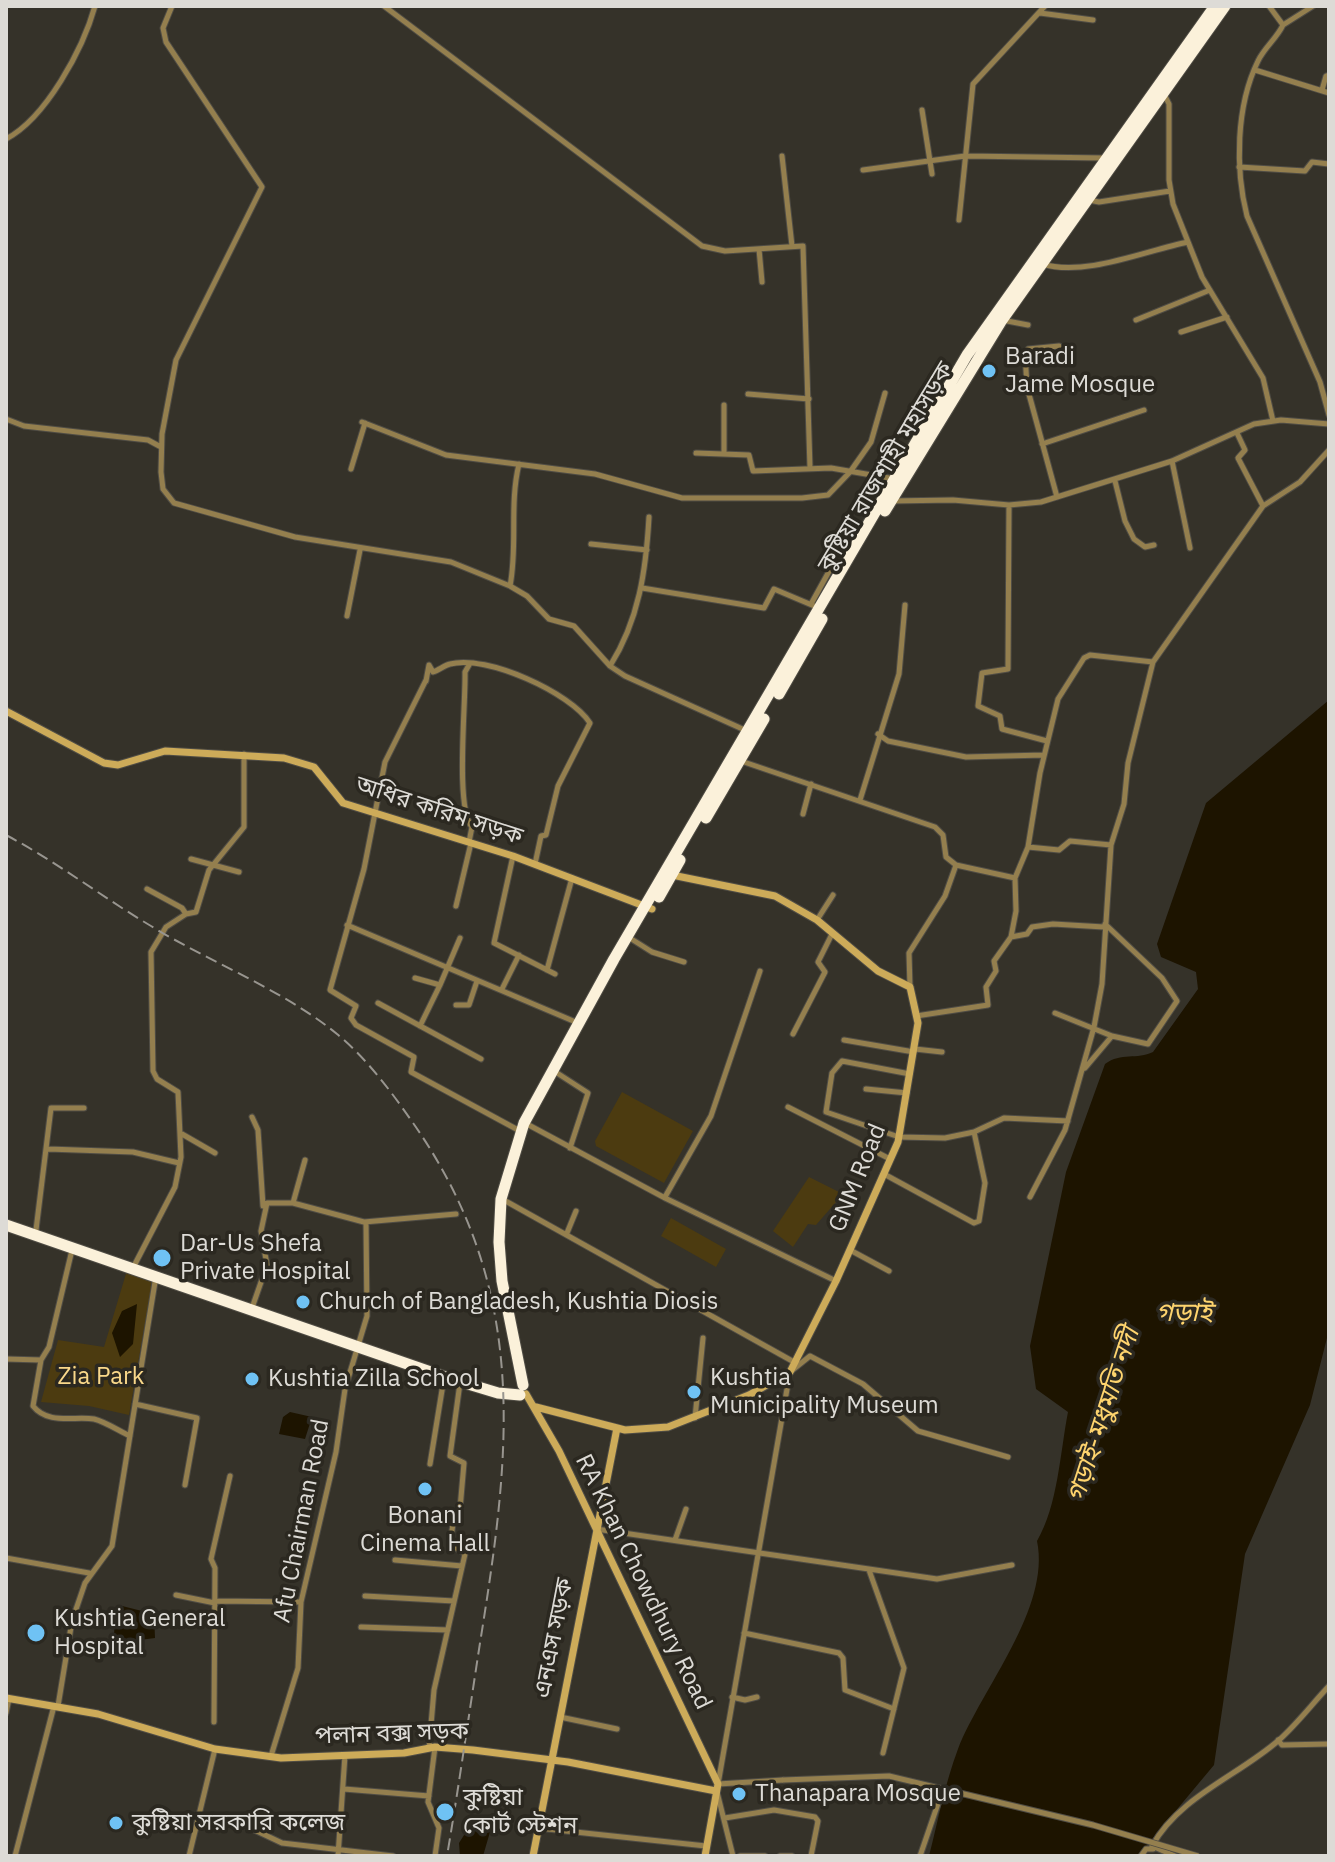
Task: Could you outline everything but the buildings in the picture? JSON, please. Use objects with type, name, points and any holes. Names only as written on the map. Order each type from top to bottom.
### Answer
[{"type":"highway","name":"কুষ্টিয়া রাজশাহী মহাসড়ক","points":[[995,324],[1041,264],[1086,198],[1105,159],[1215,6]]},
{"type":"highway","name":"কুষ্টিয়া রাজশাহী মহাসড়ক","points":[[613,967],[672,875],[912,458],[995,324],[1096,178],[1164,93],[1225,6]]},
{"type":"highway","name":"কুষ্টিয়া রাজশাহী মহাসড়ক","points":[[521,1391],[501,1274],[501,1199],[522,1127],[613,967],[742,753],[748,731],[806,639],[815,606],[862,544],[895,479],[912,458]]},
{"type":"highway","points":[[6,1222],[73,1245]]},
{"type":"highway","points":[[6,1222],[424,1366],[476,1383],[521,1391]]},
{"type":"highway","points":[[119,1260],[156,1273]]},
{"type":"highway","points":[[211,1292],[358,1343]]},
{"type":"highway","points":[[424,1366],[460,1382],[476,1383]]},
{"type":"main road","name":"অধির করিম সড়ক","points":[[6,711],[104,763],[133,762],[153,751],[244,753],[312,766],[343,803],[513,856],[649,907]]},
{"type":"main road","points":[[672,875],[775,896],[817,920],[878,971],[910,987]]},
{"type":"main road","name":"GNM Road","points":[[790,1372],[836,1281],[899,1137],[915,1051],[916,1016],[910,987]]},
{"type":"main road","points":[[536,1407],[617,1428],[668,1427],[695,1419],[790,1372]]},
{"type":"main road","name":"RA Khan Chowdhury Road","points":[[521,1391],[536,1407],[717,1787]]},
{"type":"main road","name":"এনএস সড়ক","points":[[533,1856],[617,1428]]},
{"type":"main road","name":"পলান বক্স সড়ক","points":[[7,1698],[98,1714],[215,1749],[271,1756],[345,1755],[432,1748],[551,1760],[717,1787]]},
{"type":"main road","points":[[705,1856],[717,1787]]},
{"type":"street","points":[[6,139],[21,130],[57,85],[80,49],[95,6]]},
{"type":"street","points":[[172,6],[163,28],[166,42],[262,187],[176,360],[162,448],[163,489],[174,503],[295,537],[360,550],[426,556],[510,586],[527,596],[549,619],[581,631],[610,666],[625,676],[748,731]]},
{"type":"street","points":[[384,6],[702,246],[718,251],[792,246],[803,249],[810,468]]},
{"type":"street","points":[[959,220],[973,84],[1045,6]]},
{"type":"street","points":[[1269,6],[1283,25]]},
{"type":"street","points":[[1313,6],[1283,25],[1255,70],[1246,105],[1239,167],[1247,216],[1320,382],[1329,415]]},
{"type":"street","points":[[1039,12],[1093,20]]},
{"type":"street","points":[[1255,70],[1329,93]]},
{"type":"street","points":[[1322,90],[1329,75]]},
{"type":"street","points":[[1164,93],[1169,114],[1170,191],[1188,242],[1210,290],[1263,378],[1273,421]]},
{"type":"street","points":[[922,110],[932,174]]},
{"type":"street","points":[[782,156],[792,246]]},
{"type":"street","points":[[863,170],[965,156],[1105,159]]},
{"type":"street","points":[[1239,167],[1305,171],[1312,162],[1329,164]]},
{"type":"street","points":[[1086,198],[1096,202],[1170,191]]},
{"type":"street","points":[[1041,264],[1052,267],[1099,265],[1188,242]]},
{"type":"street","points":[[759,249],[762,282]]},
{"type":"street","points":[[1136,320],[1210,290]]},
{"type":"street","points":[[1181,332],[1227,317]]},
{"type":"street","points":[[995,324],[1028,325]]},
{"type":"street","points":[[1057,497],[1027,387],[1025,353],[1028,349],[1059,346]]},
{"type":"street","points":[[351,469],[363,422],[446,455],[595,474],[693,499],[823,497],[850,472],[871,442],[885,393]]},
{"type":"street","points":[[748,394],[809,399]]},
{"type":"street","points":[[724,405],[724,453]]},
{"type":"street","points":[[1042,444],[1144,410]]},
{"type":"street","points":[[6,419],[24,426],[148,440],[162,448]]},
{"type":"street","points":[[890,501],[953,500],[1009,505],[1057,497],[1172,461],[1254,424],[1273,421],[1329,424]]},
{"type":"street","points":[[1237,433],[1245,450],[1238,458],[1263,506]]},
{"type":"street","points":[[1030,1197],[1068,1121],[1094,1027],[1102,984],[1111,845],[1124,804],[1128,763],[1153,662],[1263,506],[1300,482],[1329,450]]},
{"type":"street","points":[[696,453],[749,455],[753,471],[810,468],[895,479]]},
{"type":"street","points":[[1172,461],[1190,548]]},
{"type":"street","points":[[510,586],[516,552],[511,526],[519,464]]},
{"type":"street","points":[[1115,481],[1134,539],[1145,547],[1154,545]]},
{"type":"street","points":[[1009,505],[1008,669],[982,673],[978,706],[1000,716],[1002,729],[1047,741]]},
{"type":"street","points":[[610,666],[629,632],[642,588],[649,517]]},
{"type":"street","points":[[591,544],[647,550]]},
{"type":"street","points":[[347,616],[360,550]]},
{"type":"street","points":[[642,588],[764,608],[774,589],[815,606],[832,566]]},
{"type":"street","points":[[860,800],[899,674],[905,605]]},
{"type":"street","points":[[916,1016],[988,1005],[986,987],[996,971],[994,961],[1011,937],[1016,911],[1015,878],[1028,847],[1044,755],[1058,699],[1084,658],[1090,655],[1153,662]]},
{"type":"street","points":[[535,864],[536,848],[541,836],[546,835],[558,786],[590,723],[570,702],[539,686],[531,677],[489,666],[451,663],[433,672],[429,665],[425,682],[385,762],[364,869],[330,986],[333,993],[356,1006],[352,1022],[414,1057],[411,1072],[836,1281]]},
{"type":"street","points":[[456,906],[472,827],[466,820],[463,792],[465,672],[469,665]]},
{"type":"street","points":[[878,734],[888,741],[966,757],[1044,755]]},
{"type":"street","points":[[135,1264],[175,1187],[181,1134],[178,1092],[154,1076],[151,952],[166,927],[186,914],[196,912],[213,864],[244,827],[244,753]]},
{"type":"street","points":[[742,753],[811,784],[940,830],[946,857],[956,865],[1015,878]]},
{"type":"street","points":[[803,814],[811,784]]},
{"type":"street","points":[[1028,847],[1059,850],[1070,841],[1111,845]]},
{"type":"street","points":[[513,856],[494,943],[555,974]]},
{"type":"street","points":[[191,859],[239,872]]},
{"type":"street","points":[[910,987],[909,953],[945,896],[956,865]]},
{"type":"street","points":[[547,970],[572,877]]},
{"type":"street","points":[[147,889],[182,908],[186,914]]},
{"type":"street","points":[[817,920],[833,895]]},
{"type":"street","points":[[1011,937],[1027,934],[1032,927],[1053,924],[1104,925],[1162,978],[1177,1001],[1148,1044],[1112,1036],[1055,1013]]},
{"type":"street","points":[[347,925],[581,1024]]},
{"type":"street","points":[[793,1034],[825,972],[818,962],[832,934]]},
{"type":"street","points":[[420,1026],[460,938]]},
{"type":"street","points":[[633,940],[652,952],[684,962]]},
{"type":"street","points":[[502,989],[519,955]]},
{"type":"street","points":[[665,1198],[711,1116],[760,971]]},
{"type":"street","points":[[415,978],[440,985]]},
{"type":"street","points":[[456,1005],[469,1005],[477,981]]},
{"type":"street","points":[[378,1003],[481,1059]]},
{"type":"street","points":[[1083,1069],[1112,1036]]},
{"type":"street","points":[[844,1040],[942,1052]]},
{"type":"street","points":[[911,1074],[842,1061],[832,1073],[824,1106],[831,1116],[899,1137],[945,1138],[975,1131],[1004,1118],[1068,1121]]},
{"type":"street","points":[[553,1071],[588,1093],[570,1148]]},
{"type":"street","points":[[866,1089],[908,1093]]},
{"type":"street","points":[[788,1107],[890,1160]]},
{"type":"street","points":[[36,1230],[51,1108],[84,1108]]},
{"type":"street","points":[[252,1117],[258,1130],[263,1207],[261,1231],[267,1265],[253,1305]]},
{"type":"street","points":[[884,1174],[974,1223],[979,1221],[985,1183],[975,1131]]},
{"type":"street","points":[[181,1134],[215,1153]]},
{"type":"street","points":[[48,1149],[133,1152],[179,1163]]},
{"type":"street","points":[[293,1203],[305,1160]]},
{"type":"street","points":[[501,1199],[794,1362]]},
{"type":"street","points":[[263,1207],[272,1202],[293,1203],[366,1222],[456,1214]]},
{"type":"street","points":[[567,1233],[576,1211]]},
{"type":"street","name":"Afu Chairman Road","points":[[271,1756],[298,1668],[301,1602],[358,1343],[367,1316],[366,1222]]},
{"type":"street","points":[[73,1245],[49,1347],[41,1360],[33,1406],[39,1414],[60,1419],[98,1420],[130,1436]]},
{"type":"street","points":[[850,1250],[889,1271]]},
{"type":"street","points":[[15,1856],[56,1706],[72,1621],[89,1573],[112,1546],[156,1273]]},
{"type":"street","points":[[695,1419],[703,1338]]},
{"type":"street","points":[[733,1856],[717,1787],[790,1372],[810,1356],[863,1384],[918,1431],[1008,1457]]},
{"type":"street","points":[[6,1359],[41,1360]]},
{"type":"street","points":[[430,1464],[445,1377]]},
{"type":"street","points":[[435,1856],[439,1828],[429,1796],[432,1704],[465,1552],[450,1544],[454,1517],[460,1509],[464,1463],[450,1456],[460,1382]]},
{"type":"street","points":[[135,1404],[197,1418],[185,1485]]},
{"type":"street","points":[[214,1722],[215,1568],[211,1559],[230,1476]]},
{"type":"street","points":[[675,1540],[686,1509]]},
{"type":"street","points":[[596,1529],[937,1579],[1012,1565]]},
{"type":"street","points":[[6,1558],[89,1573]]},
{"type":"street","points":[[395,1560],[462,1566]]},
{"type":"street","points":[[868,1569],[904,1668],[883,1753]]},
{"type":"street","points":[[176,1595],[215,1602],[301,1602]]},
{"type":"street","points":[[365,1596],[454,1601]]},
{"type":"street","points":[[361,1627],[448,1630]]},
{"type":"street","points":[[744,1633],[839,1653],[843,1658],[845,1690],[894,1709]]},
{"type":"street","points":[[1153,1849],[1156,1839],[1183,1810],[1228,1773],[1278,1740],[1329,1686]]},
{"type":"street","points":[[732,1697],[745,1700],[757,1697]]},
{"type":"street","points":[[6,1713],[7,1698]]},
{"type":"street","points":[[559,1717],[617,1729]]},
{"type":"street","points":[[1278,1740],[1282,1745],[1329,1744]]},
{"type":"street","points":[[189,1856],[215,1749]]},
{"type":"street","points":[[339,1853],[345,1755]]},
{"type":"street","points":[[717,1787],[847,1774],[889,1776],[1093,1825],[1198,1856]]},
{"type":"street","points":[[344,1789],[429,1796]]},
{"type":"street","points":[[920,1856],[942,1792]]},
{"type":"street","points":[[725,1818],[774,1810],[815,1817],[818,1821],[811,1856]]},
{"type":"street","points":[[227,1817],[282,1843],[339,1853],[393,1856]]},
{"type":"street","points":[[538,1828],[706,1846]]},
{"type":"street","points":[[1141,1856],[1146,1849],[1175,1856]]},
{"type":"street","points":[[740,1856],[765,1856]]},
{"type":"street","points":[[780,1856],[792,1856]]},
{"type":"green space","points":[[622,1092],[693,1131],[664,1183],[596,1146],[595,1141]]},
{"type":"green space","points":[[809,1177],[843,1194],[816,1225],[808,1224],[793,1247],[773,1231]]},
{"type":"green space","points":[[671,1218],[726,1249],[716,1267],[661,1236]]},
{"type":"green space","name":"Zia Park","points":[[128,1267],[153,1277],[129,1415],[89,1406],[41,1402],[58,1340],[104,1347]]},
{"type":"water","name":"গড়াই","points":[[1329,700],[1329,1330],[1310,1405],[1245,1554],[1214,1765],[1138,1856],[929,1856],[958,1749],[1012,1647],[1034,1593],[1039,1567],[1037,1541],[1050,1511],[1068,1412],[1036,1389],[1030,1346],[1066,1172],[1105,1064],[1117,1058],[1153,1052],[1198,989],[1196,972],[1161,957],[1157,944],[1206,803]]},
{"type":"water","points":[[137,1304],[133,1344],[120,1357],[112,1333],[122,1311]]},
{"type":"water","points":[[290,1412],[312,1417],[305,1439],[279,1434],[283,1417]]},
{"type":"water","points":[[122,1606],[154,1614],[155,1638],[132,1641],[114,1636],[115,1614]]},
{"type":"water","points":[[471,1824],[490,1832],[483,1856],[460,1856],[459,1843]]},
{"type":"railway","points":[[6,835],[151,926],[293,1003],[337,1034],[368,1064],[395,1097],[450,1183],[477,1246],[494,1309],[502,1373],[503,1438],[491,1572],[447,1856]]},
{"type":"place","name":"Baradi Jame Mosque","points":[[989,371]]},
{"type":"place","name":"Dar-Us Shefa Private Hospital","points":[[162,1258]]},
{"type":"place","name":"Church of Bangladesh, Kushtia Diosis","points":[[303,1302]]},
{"type":"place","name":"Kushtia Zilla School","points":[[252,1379]]},
{"type":"place","name":"Kushtia Municipality Museum","points":[[694,1392]]},
{"type":"place","name":"Bonani Cinema Hall","points":[[425,1489]]},
{"type":"place","name":"Kushtia General Hospital","points":[[36,1633]]},
{"type":"place","name":"Thanapara Mosque","points":[[739,1794]]},
{"type":"place","name":"কুষ্টিয়া কোর্ট স্টেশন","points":[[445,1812]]},
{"type":"place","name":"কুষ্টিয়া সরকারি কলেজ","points":[[116,1823]]},
{"type":"water label","name":"গড়াই-মধুমতি নদী","points":[[1104,1415]]}]
